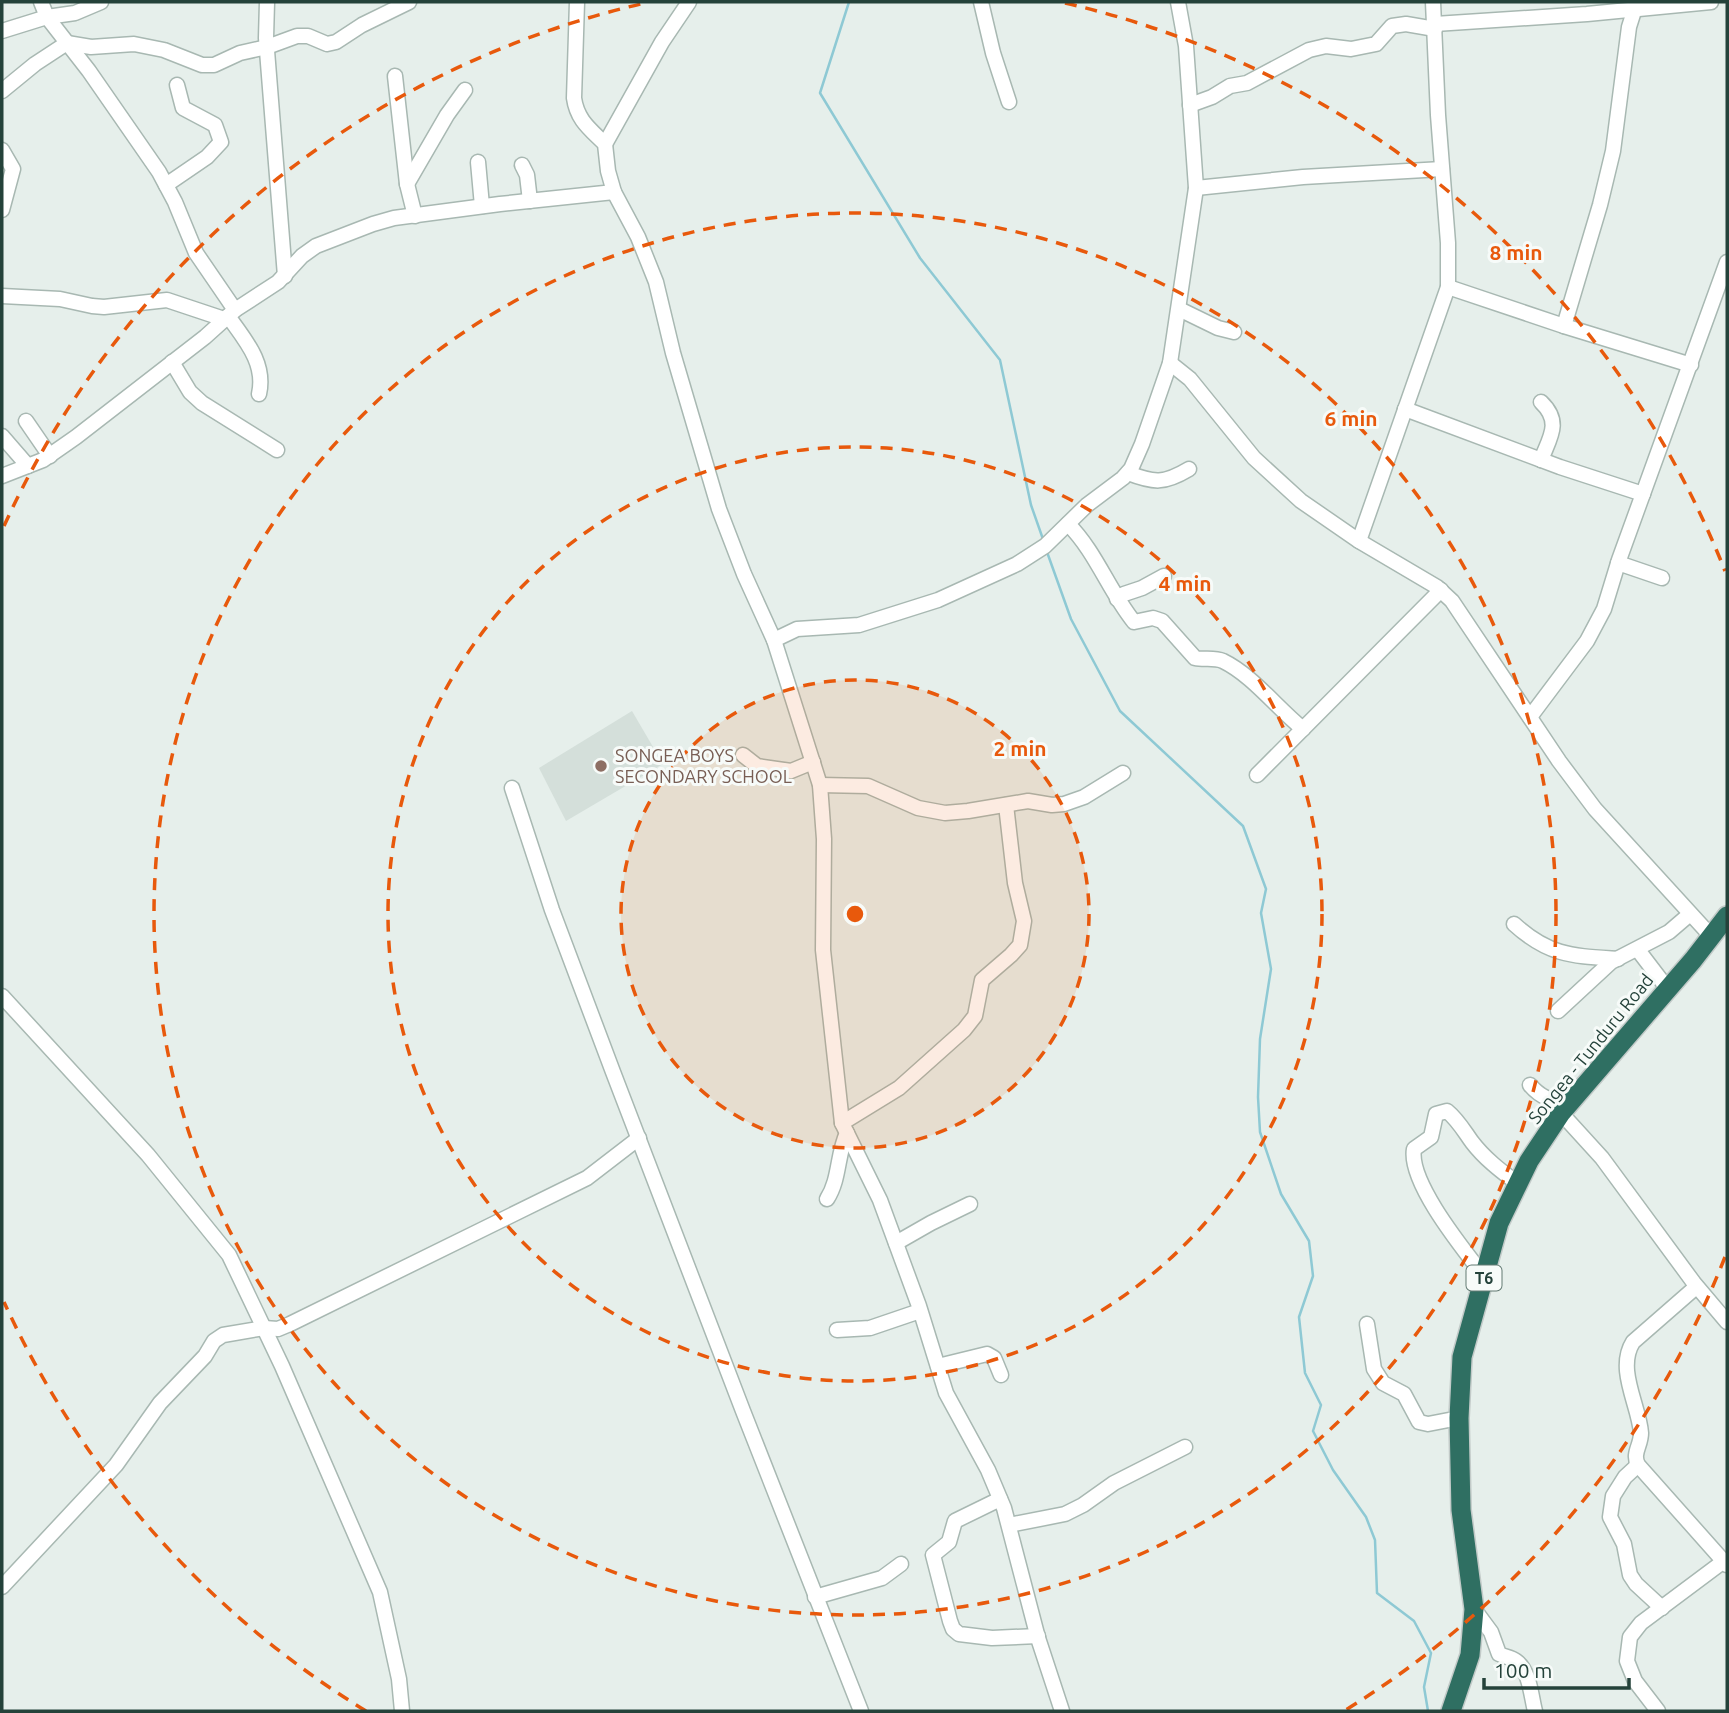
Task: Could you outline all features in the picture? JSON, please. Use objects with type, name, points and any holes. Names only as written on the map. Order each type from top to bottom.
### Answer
[{"type":"highway","name":"Songea - Tunduru Road","points":[[1451,1711],[1470,1655],[1474,1609],[1461,1510],[1462,1357],[1499,1223],[1529,1161],[1566,1107],[1727,916]]},
{"type":"street","points":[[41,2],[47,17],[134,135],[166,185],[196,253],[229,315],[258,361],[261,376],[259,394]]},
{"type":"street","points":[[2,31],[47,17],[75,13],[101,2]]},
{"type":"street","points":[[267,2],[267,47],[285,276]]},
{"type":"street","points":[[2,90],[34,64],[67,43],[91,47],[134,44],[164,50],[202,65],[214,65],[240,53],[302,36],[327,44],[336,42],[362,25],[408,2]]},
{"type":"street","points":[[577,2],[574,98],[576,111],[579,118],[605,144]]},
{"type":"street","points":[[689,2],[662,42],[605,144],[608,171],[614,192],[638,237],[656,282],[673,353],[719,509],[744,574],[774,640],[820,785],[824,848],[823,950],[844,1128],[835,1184],[827,1199]]},
{"type":"street","points":[[981,2],[993,53],[1009,102]]},
{"type":"street","points":[[774,640],[797,629],[856,626],[938,600],[1017,564],[1045,546],[1087,505],[1128,472],[1142,444],[1170,363],[1196,188],[1186,47],[1178,2]]},
{"type":"street","points":[[1359,541],[1448,287],[1448,243],[1433,2]]},
{"type":"street","points":[[1190,105],[1212,97],[1230,86],[1247,83],[1310,50],[1326,46],[1351,48],[1376,44],[1387,30],[1398,25],[1435,27],[1711,2]]},
{"type":"street","points":[[1564,326],[1613,151],[1623,90],[1629,27],[1635,8]]},
{"type":"street","points":[[395,76],[407,184],[415,216]]},
{"type":"street","points":[[166,185],[207,157],[221,142],[215,125],[183,108],[177,85]]},
{"type":"street","points":[[407,184],[447,115],[465,90]]},
{"type":"street","points":[[2,150],[13,169],[2,210]]},
{"type":"street","points":[[478,162],[482,206]]},
{"type":"street","points":[[522,165],[527,176],[530,201]]},
{"type":"street","points":[[1196,188],[1303,177],[1442,169]]},
{"type":"street","points":[[2,476],[50,456],[229,315],[285,276],[302,256],[316,246],[373,224],[415,216],[614,192]]},
{"type":"street","points":[[1530,717],[1587,641],[1604,609],[1618,563],[1727,266]]},
{"type":"street","points":[[1448,287],[1691,365]]},
{"type":"street","points":[[2,296],[60,299],[92,306],[167,300],[229,315]]},
{"type":"street","points":[[1179,309],[1218,328],[1234,332]]},
{"type":"street","points":[[172,362],[190,392],[202,403],[277,450]]},
{"type":"street","points":[[1170,363],[1190,379],[1254,458],[1301,500],[1359,541],[1441,590],[1452,601],[1595,809],[1711,936]]},
{"type":"street","points":[[1541,402],[1548,409],[1553,425],[1541,460]]},
{"type":"street","points":[[1405,409],[1541,460],[1643,494]]},
{"type":"street","points":[[26,421],[50,456]]},
{"type":"street","points":[[2,436],[28,466]]},
{"type":"street","points":[[1128,472],[1150,481],[1158,481],[1176,477],[1189,469]]},
{"type":"street","points":[[1069,524],[1081,537],[1117,599],[1134,622],[1153,618],[1162,621],[1197,659],[1223,661],[1257,686],[1303,729]]},
{"type":"street","points":[[1618,563],[1662,578]]},
{"type":"street","points":[[1117,599],[1164,576]]},
{"type":"street","points":[[1257,775],[1441,590]]},
{"type":"street","points":[[743,755],[757,766],[791,771],[813,762]]},
{"type":"street","points":[[820,785],[868,786],[918,808],[945,813],[1028,801],[1064,804],[1084,797],[1123,773]]},
{"type":"street","points":[[512,788],[552,910],[861,1711]]},
{"type":"street","points":[[844,1128],[899,1088],[964,1030],[975,1016],[982,980],[1011,956],[1020,944],[1024,921],[1015,883],[1006,805]]},
{"type":"street","points":[[1558,1011],[1594,976],[1618,959],[1669,932],[1690,914]]},
{"type":"street","points":[[1514,924],[1531,940],[1545,947],[1579,957],[1618,959]]},
{"type":"street","points":[[1638,950],[1667,988]]},
{"type":"street","points":[[2,996],[148,1155],[229,1255],[380,1592],[399,1679],[402,1711]]},
{"type":"street","points":[[1530,1085],[1545,1098],[1564,1102],[1696,1287],[1727,1322]]},
{"type":"street","points":[[1484,1276],[1427,1194],[1416,1172],[1415,1149],[1431,1137],[1436,1114],[1447,1111],[1455,1117],[1493,1165],[1518,1184]]},
{"type":"street","points":[[844,1128],[880,1200],[946,1393],[988,1470],[1000,1499],[1062,1711]]},
{"type":"street","points":[[2,1587],[116,1465],[160,1403],[205,1356],[214,1341],[223,1335],[264,1328],[278,1329],[290,1324],[587,1178],[639,1138]]},
{"type":"street","points":[[838,1169],[864,1169]]},
{"type":"street","points":[[896,1243],[970,1204]]},
{"type":"street","points":[[1658,1711],[1635,1681],[1627,1661],[1627,1648],[1633,1631],[1725,1563],[1639,1465],[1635,1455],[1640,1443],[1640,1430],[1630,1386],[1629,1349],[1633,1342],[1696,1287]]},
{"type":"street","points":[[837,1329],[870,1328],[920,1311]]},
{"type":"street","points":[[1367,1324],[1374,1369],[1383,1383],[1404,1394],[1414,1418],[1428,1424],[1460,1418]]},
{"type":"street","points":[[938,1366],[987,1354],[994,1358],[1001,1375]]},
{"type":"street","points":[[1009,1525],[1065,1514],[1083,1506],[1114,1483],[1185,1447]]},
{"type":"street","points":[[1639,1465],[1625,1477],[1613,1496],[1610,1517],[1625,1544],[1630,1574],[1636,1584],[1662,1608]]},
{"type":"street","points":[[1000,1499],[955,1521],[949,1542],[933,1555],[944,1602],[953,1629],[959,1634],[992,1639],[1038,1636]]},
{"type":"street","points":[[815,1597],[882,1578],[901,1564]]},
{"type":"street","points":[[1474,1609],[1490,1632],[1499,1654],[1521,1666],[1529,1683],[1535,1711]]},
{"type":"shaded area","name":"SONGEA BOYS SECONDARY SCHOOL","points":[[632,711],[663,764],[566,821],[539,768]]},
{"type":"waterway","points":[[849,2],[820,93],[920,258],[1000,360],[1031,505],[1044,542]]},
{"type":"waterway","points":[[1047,552],[1071,619],[1120,711],[1243,826],[1266,889],[1261,913],[1271,969],[1260,1039],[1260,1132],[1281,1194],[1309,1241],[1313,1276],[1299,1317],[1305,1373],[1321,1405],[1313,1431],[1333,1470],[1366,1517],[1375,1540],[1377,1593],[1414,1621],[1431,1653],[1424,1687],[1428,1711]]},
{"type":"place","name":"SONGEA BOYS SECONDARY SCHOOL","points":[[601,766]]}]
